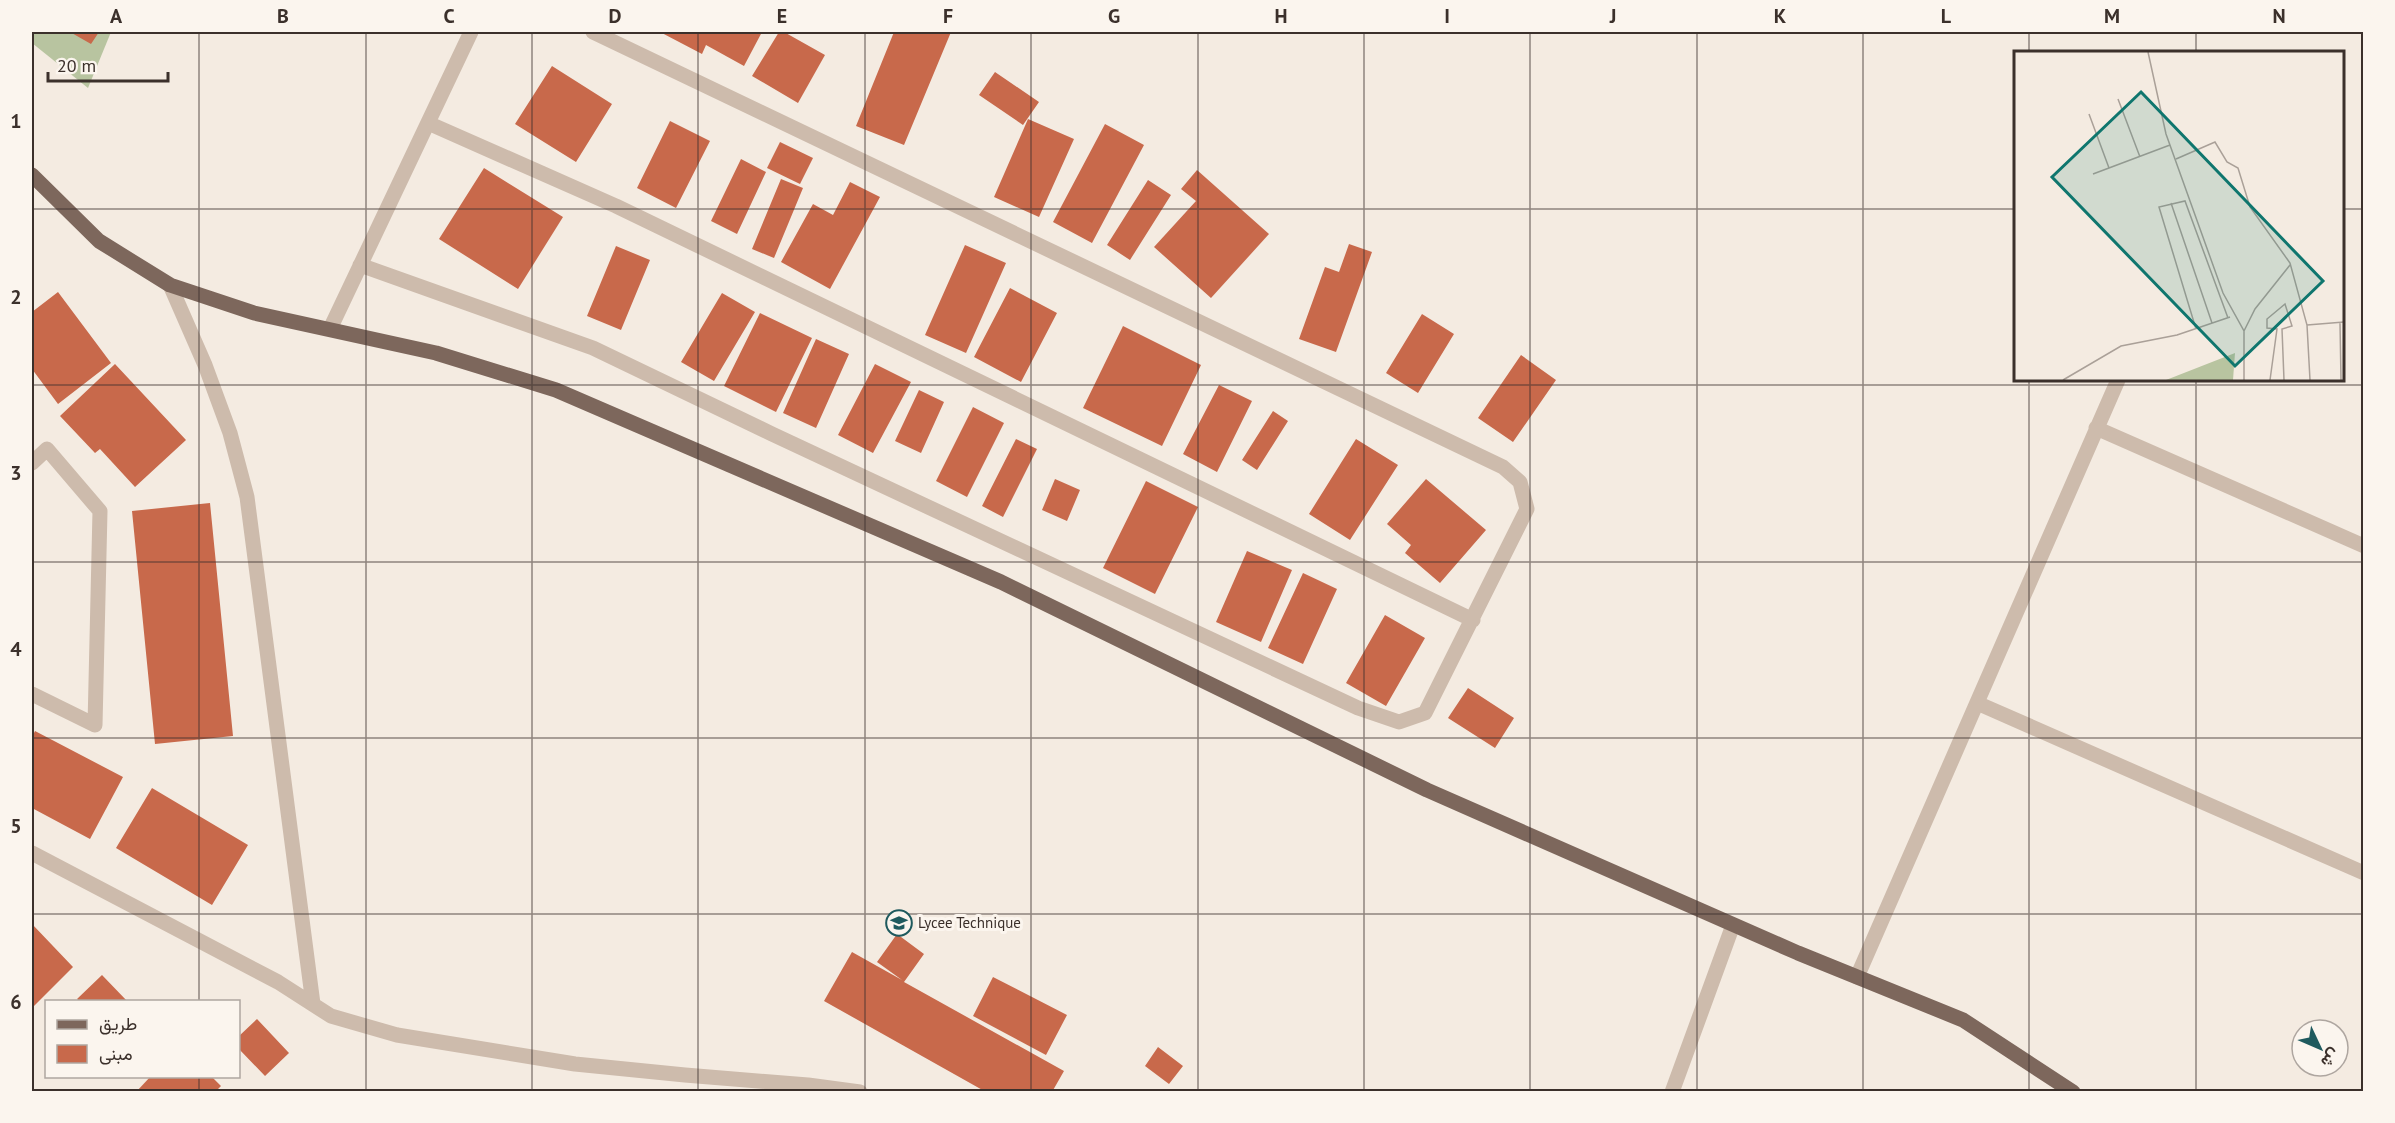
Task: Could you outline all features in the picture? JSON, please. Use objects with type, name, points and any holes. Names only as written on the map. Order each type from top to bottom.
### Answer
[{"type":"main road","points":[[32,175],[99,241],[170,285],[254,313],[436,353],[556,390],[1001,582],[1427,790],[1733,925],[1963,1020],[2073,1092]]},
{"type":"street","points":[[330,329],[471,32]]},
{"type":"street","points":[[360,265],[593,348],[783,440],[1358,708],[1399,722],[1425,713],[1527,509],[1520,482],[1503,467],[593,32]]},
{"type":"street","points":[[428,123],[616,206],[1473,620]]},
{"type":"street","points":[[170,285],[206,365],[230,433],[247,497],[313,1004]]},
{"type":"street","points":[[1857,977],[2118,381]]},
{"type":"street","points":[[2096,429],[2364,546]]},
{"type":"street","points":[[32,463],[46,449],[100,511],[94,725],[32,694]]},
{"type":"street","points":[[1977,703],[2364,873]]},
{"type":"street","points":[[32,854],[278,982],[331,1016],[397,1035],[575,1064],[685,1076],[808,1084],[860,1092]]},
{"type":"street","points":[[1672,1092],[1733,925]]},
{"type":"green space","points":[[32,32],[111,32],[88,88],[32,43]]},
{"type":"building","points":[[70,32],[99,32],[91,44]]},
{"type":"building","points":[[660,32],[762,32],[744,66],[706,45],[702,54]]},
{"type":"building","points":[[779,32],[784,32],[825,55],[798,103],[752,76]]},
{"type":"building","points":[[894,32],[951,32],[904,145],[856,126]]},
{"type":"building","points":[[552,66],[612,104],[576,162],[515,124]]},
{"type":"building","points":[[995,72],[1039,102],[1023,125],[979,95]]},
{"type":"building","points":[[1028,119],[1074,139],[1039,217],[994,197]]},
{"type":"building","points":[[670,121],[710,141],[676,208],[637,188]]},
{"type":"building","points":[[1105,124],[1144,145],[1092,243],[1053,222]]},
{"type":"building","points":[[780,142],[813,158],[800,184],[767,168]]},
{"type":"building","points":[[741,159],[766,172],[737,234],[711,221]]},
{"type":"building","points":[[484,168],[563,217],[518,289],[439,239]]},
{"type":"building","points":[[1197,170],[1269,234],[1211,298],[1154,247],[1196,201],[1181,189]]},
{"type":"building","points":[[781,179],[803,188],[774,258],[752,249]]},
{"type":"building","points":[[1148,180],[1171,195],[1130,260],[1107,245]]},
{"type":"building","points":[[850,182],[880,197],[830,289],[781,262],[813,204],[833,215]]},
{"type":"building","points":[[1349,244],[1372,252],[1336,352],[1299,339],[1325,267],[1339,272]]},
{"type":"building","points":[[965,245],[1006,263],[966,353],[925,335]]},
{"type":"building","points":[[616,246],[650,260],[621,330],[587,316]]},
{"type":"building","points":[[1010,288],[1057,313],[1021,382],[974,357]]},
{"type":"building","points":[[58,292],[111,363],[58,404],[32,369],[32,312]]},
{"type":"building","points":[[722,293],[755,312],[714,381],[681,362]]},
{"type":"building","points":[[760,313],[812,338],[776,412],[724,386]]},
{"type":"building","points":[[1422,314],[1454,334],[1418,393],[1386,373]]},
{"type":"building","points":[[1123,326],[1201,365],[1162,446],[1083,408]]},
{"type":"building","points":[[816,339],[849,354],[816,428],[783,413]]},
{"type":"building","points":[[1521,355],[1556,380],[1513,442],[1478,418]]},
{"type":"building","points":[[115,364],[186,440],[135,487],[100,449],[95,453],[60,416]]},
{"type":"building","points":[[875,364],[911,382],[873,453],[838,435]]},
{"type":"building","points":[[1219,385],[1252,401],[1217,472],[1183,454]]},
{"type":"building","points":[[919,390],[944,402],[921,453],[895,441]]},
{"type":"building","points":[[973,407],[1004,423],[967,497],[936,481]]},
{"type":"building","points":[[1273,411],[1288,421],[1257,470],[1242,460]]},
{"type":"building","points":[[1016,439],[1037,449],[1003,517],[982,506]]},
{"type":"building","points":[[1356,439],[1398,465],[1350,540],[1309,514]]},
{"type":"building","points":[[1055,479],[1080,490],[1067,521],[1042,510]]},
{"type":"building","points":[[1426,479],[1486,530],[1440,583],[1405,553],[1411,545],[1387,524]]},
{"type":"building","points":[[1146,481],[1198,507],[1155,594],[1103,568]]},
{"type":"building","points":[[210,503],[233,736],[155,744],[132,511]]},
{"type":"building","points":[[1247,551],[1292,570],[1261,642],[1216,622]]},
{"type":"building","points":[[1303,573],[1337,589],[1303,664],[1268,648]]},
{"type":"building","points":[[1385,615],[1425,638],[1386,706],[1346,683]]},
{"type":"building","points":[[1468,688],[1514,718],[1495,748],[1448,718]]},
{"type":"building","points":[[35,731],[123,777],[90,839],[32,808],[32,737]]},
{"type":"building","points":[[152,788],[248,845],[212,905],[116,848]]},
{"type":"building","points":[[32,924],[73,967],[32,1008]]},
{"type":"building","points":[[897,934],[924,954],[904,982],[1064,1071],[1052,1092],[986,1092],[824,1001],[852,952],[902,980],[877,962]]},
{"type":"building","points":[[102,975],[126,1000],[78,1000]]},
{"type":"building","points":[[993,977],[1067,1015],[1046,1055],[973,1016]]},
{"type":"building","points":[[257,1019],[289,1053],[265,1076],[240,1050],[240,1035]]},
{"type":"building","points":[[1158,1047],[1183,1066],[1169,1084],[1145,1066]]},
{"type":"building","points":[[149,1078],[213,1078],[221,1086],[215,1092],[136,1092]]},
{"type":"place","name":"Lycee Technique","points":[[899,923]]}]
